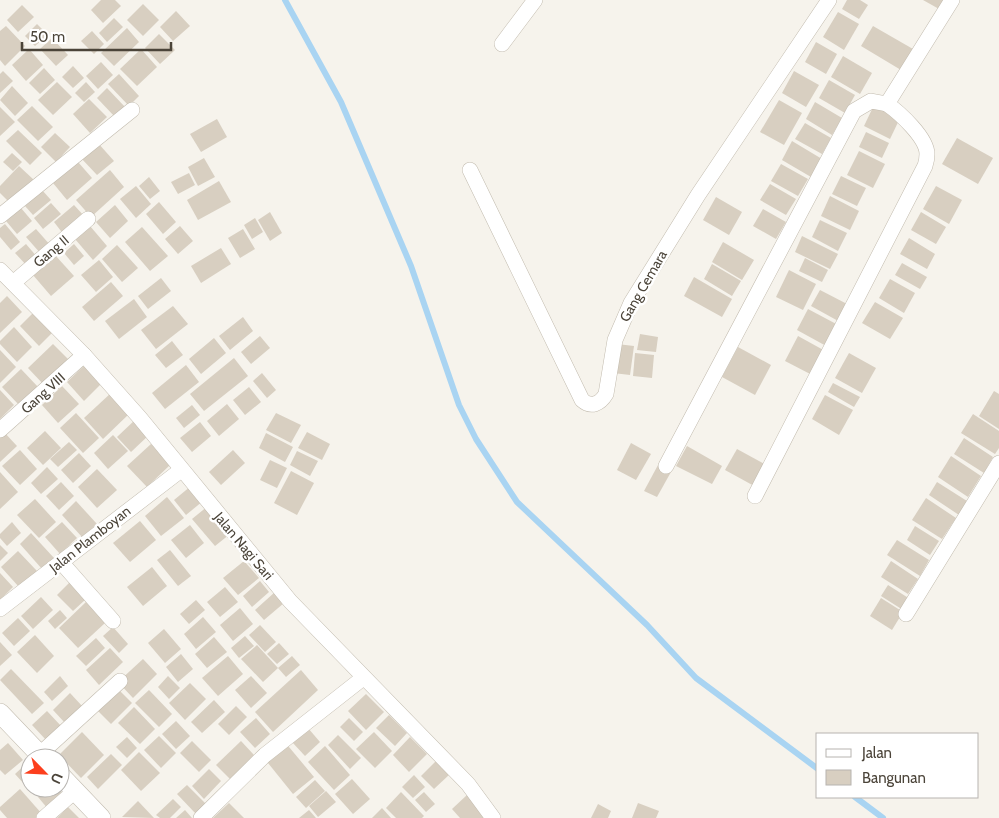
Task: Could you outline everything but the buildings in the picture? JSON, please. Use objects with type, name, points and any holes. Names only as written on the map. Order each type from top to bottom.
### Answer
[{"type":"street","points":[[502,44],[535,0]]},
{"type":"street","name":"Gang Cemara","points":[[470,170],[582,400],[586,404],[596,404],[606,394],[615,340],[630,303],[698,195],[829,0]]},
{"type":"street","points":[[887,104],[952,0]]},
{"type":"street","points":[[666,466],[854,111],[871,101],[887,104],[908,120],[923,143],[928,153],[925,166],[755,496]]},
{"type":"street","points":[[0,216],[132,110]]},
{"type":"street","name":"Gang II","points":[[13,283],[88,219]]},
{"type":"street","name":"Jalan Nagi Sari","points":[[0,270],[84,355],[140,418],[290,601],[468,784],[493,818]]},
{"type":"street","name":"Gang VIII","points":[[0,430],[84,355]]},
{"type":"street","points":[[906,614],[999,463]]},
{"type":"street","name":"Jalan Plamboyan","points":[[0,610],[181,470]]},
{"type":"street","points":[[61,562],[113,621]]},
{"type":"street","points":[[201,818],[265,755],[363,678]]},
{"type":"street","points":[[49,748],[120,681]]},
{"type":"street","points":[[0,713],[33,748]]},
{"type":"street","points":[[70,786],[101,818]]},
{"type":"street","points":[[44,818],[75,791]]},
{"type":"waterway","points":[[285,0],[341,102],[411,266],[459,405],[476,439],[517,502],[647,625],[696,678],[816,768]]},
{"type":"waterway","points":[[856,798],[883,818]]}]
